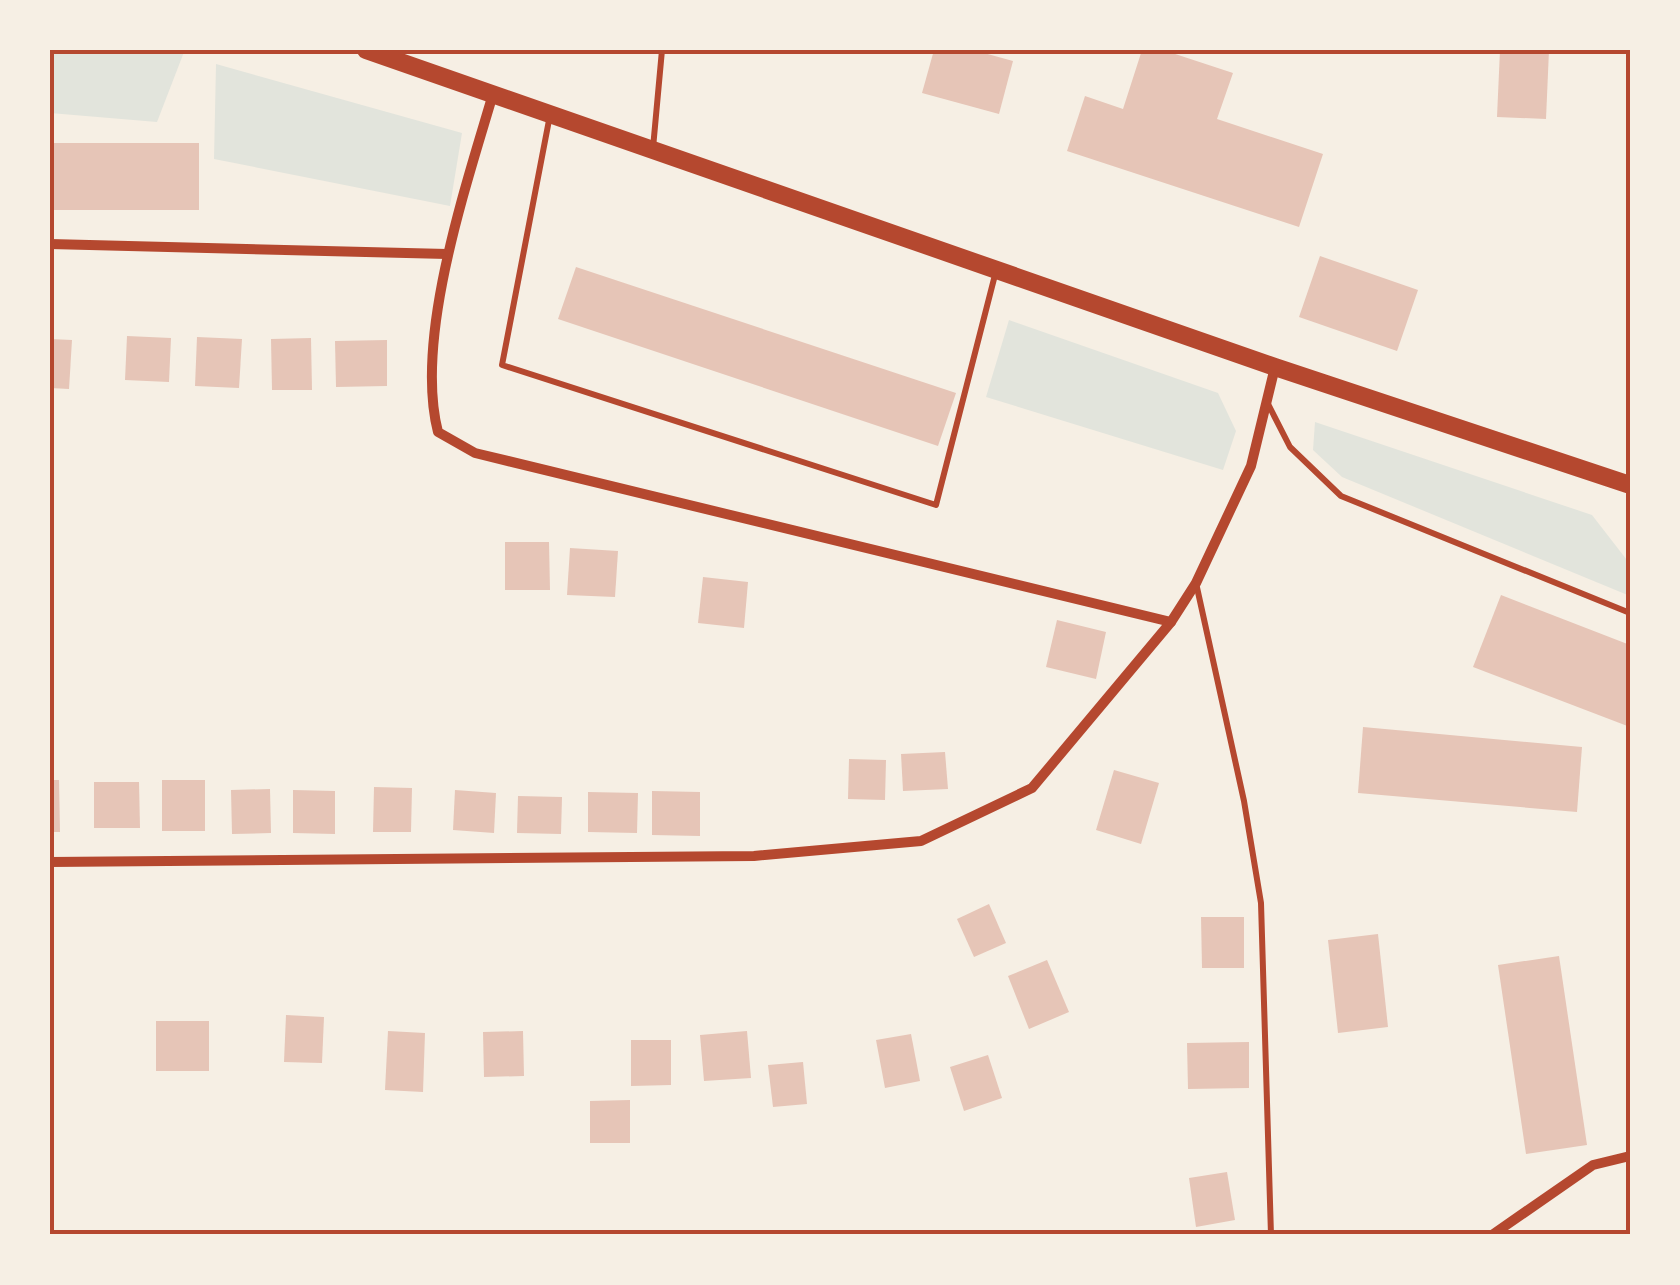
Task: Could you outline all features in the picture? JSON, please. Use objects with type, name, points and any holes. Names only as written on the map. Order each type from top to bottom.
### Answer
[{"type":"street","points":[[366,50],[1275,367],[1630,485]]},
{"type":"street","points":[[493,94],[447,254],[430,401],[438,432],[475,453],[1171,622]]},
{"type":"street","points":[[50,244],[447,254]]},
{"type":"street","points":[[50,862],[754,856],[921,841],[1032,788],[1171,622],[1196,583],[1251,466],[1275,367]]},
{"type":"street","points":[[1492,1235],[1593,1165],[1630,1156]]},
{"type":"lane","points":[[652,149],[662,50]]},
{"type":"lane","points":[[550,114],[502,365],[936,505],[997,270]]},
{"type":"lane","points":[[1266,401],[1290,447],[1342,496],[1630,612]]},
{"type":"lane","points":[[1196,583],[1244,801],[1261,903],[1271,1235]]},
{"type":"shaded area","points":[[50,50],[184,52],[157,122],[50,113]]},
{"type":"shaded area","points":[[216,64],[462,133],[450,206],[214,159]]},
{"type":"shaded area","points":[[1009,320],[1218,393],[1236,431],[1223,470],[986,397]]},
{"type":"shaded area","points":[[1315,422],[1592,515],[1630,564],[1630,596],[1342,477],[1313,450]]},
{"type":"building","points":[[934,50],[973,50],[1013,61],[999,114],[922,93]]},
{"type":"building","points":[[1142,50],[1163,50],[1233,73],[1217,119],[1323,154],[1299,227],[1067,151],[1085,96],[1123,109]]},
{"type":"building","points":[[1500,50],[1549,50],[1546,119],[1497,117]]},
{"type":"building","points":[[50,143],[199,143],[199,210],[50,210]]},
{"type":"building","points":[[1320,256],[1418,290],[1397,351],[1299,317]]},
{"type":"building","points":[[576,267],[956,393],[938,446],[558,319]]},
{"type":"building","points":[[127,336],[171,338],[169,382],[125,380]]},
{"type":"building","points":[[197,337],[242,339],[239,388],[195,386]]},
{"type":"building","points":[[311,338],[312,390],[272,390],[271,339]]},
{"type":"building","points":[[50,339],[72,340],[69,389],[50,388]]},
{"type":"building","points":[[387,340],[387,386],[336,387],[335,341]]},
{"type":"building","points":[[505,542],[549,542],[550,590],[505,590]]},
{"type":"building","points":[[570,548],[618,551],[615,597],[567,595]]},
{"type":"building","points":[[703,577],[748,582],[744,628],[698,623]]},
{"type":"building","points":[[1501,595],[1630,645],[1630,727],[1473,667]]},
{"type":"building","points":[[1057,620],[1106,632],[1096,679],[1046,667]]},
{"type":"building","points":[[1363,727],[1582,747],[1577,812],[1358,793]]},
{"type":"building","points":[[945,752],[948,789],[903,791],[901,754]]},
{"type":"building","points":[[849,759],[886,760],[885,800],[848,799]]},
{"type":"building","points":[[1114,770],[1159,783],[1141,844],[1096,830]]},
{"type":"building","points":[[50,780],[59,780],[60,832],[50,832]]},
{"type":"building","points":[[162,780],[205,780],[205,831],[162,831]]},
{"type":"building","points":[[94,782],[139,782],[140,828],[94,828]]},
{"type":"building","points":[[374,787],[412,788],[411,832],[373,832]]},
{"type":"building","points":[[270,789],[271,833],[232,834],[231,790]]},
{"type":"building","points":[[293,790],[335,791],[335,834],[293,833]]},
{"type":"building","points":[[455,790],[496,793],[494,833],[453,830]]},
{"type":"building","points":[[652,791],[700,792],[700,836],[652,835]]},
{"type":"building","points":[[588,792],[638,793],[637,833],[588,832]]},
{"type":"building","points":[[518,796],[562,797],[561,834],[517,833]]},
{"type":"building","points":[[989,904],[1006,943],[974,957],[957,919]]},
{"type":"building","points":[[1201,917],[1244,917],[1244,968],[1202,968]]},
{"type":"building","points":[[1378,934],[1388,1027],[1338,1033],[1328,940]]},
{"type":"building","points":[[1559,956],[1587,1145],[1526,1154],[1498,965]]},
{"type":"building","points":[[1047,960],[1069,1012],[1029,1029],[1008,976]]},
{"type":"building","points":[[286,1015],[324,1017],[322,1063],[284,1062]]},
{"type":"building","points":[[156,1021],[209,1021],[209,1071],[156,1071]]},
{"type":"building","points":[[388,1031],[425,1033],[423,1092],[385,1090]]},
{"type":"building","points":[[523,1031],[524,1076],[484,1077],[483,1032]]},
{"type":"building","points":[[747,1031],[751,1078],[704,1081],[700,1035]]},
{"type":"building","points":[[911,1034],[920,1081],[885,1088],[876,1040]]},
{"type":"building","points":[[631,1040],[671,1040],[671,1085],[631,1086]]},
{"type":"building","points":[[1249,1042],[1249,1088],[1188,1089],[1187,1043]]},
{"type":"building","points":[[988,1055],[1002,1098],[964,1111],[950,1067]]},
{"type":"building","points":[[803,1062],[807,1104],[773,1107],[768,1065]]},
{"type":"building","points":[[630,1100],[630,1143],[590,1143],[590,1101]]},
{"type":"building","points":[[1227,1172],[1235,1220],[1196,1227],[1189,1178]]}]
